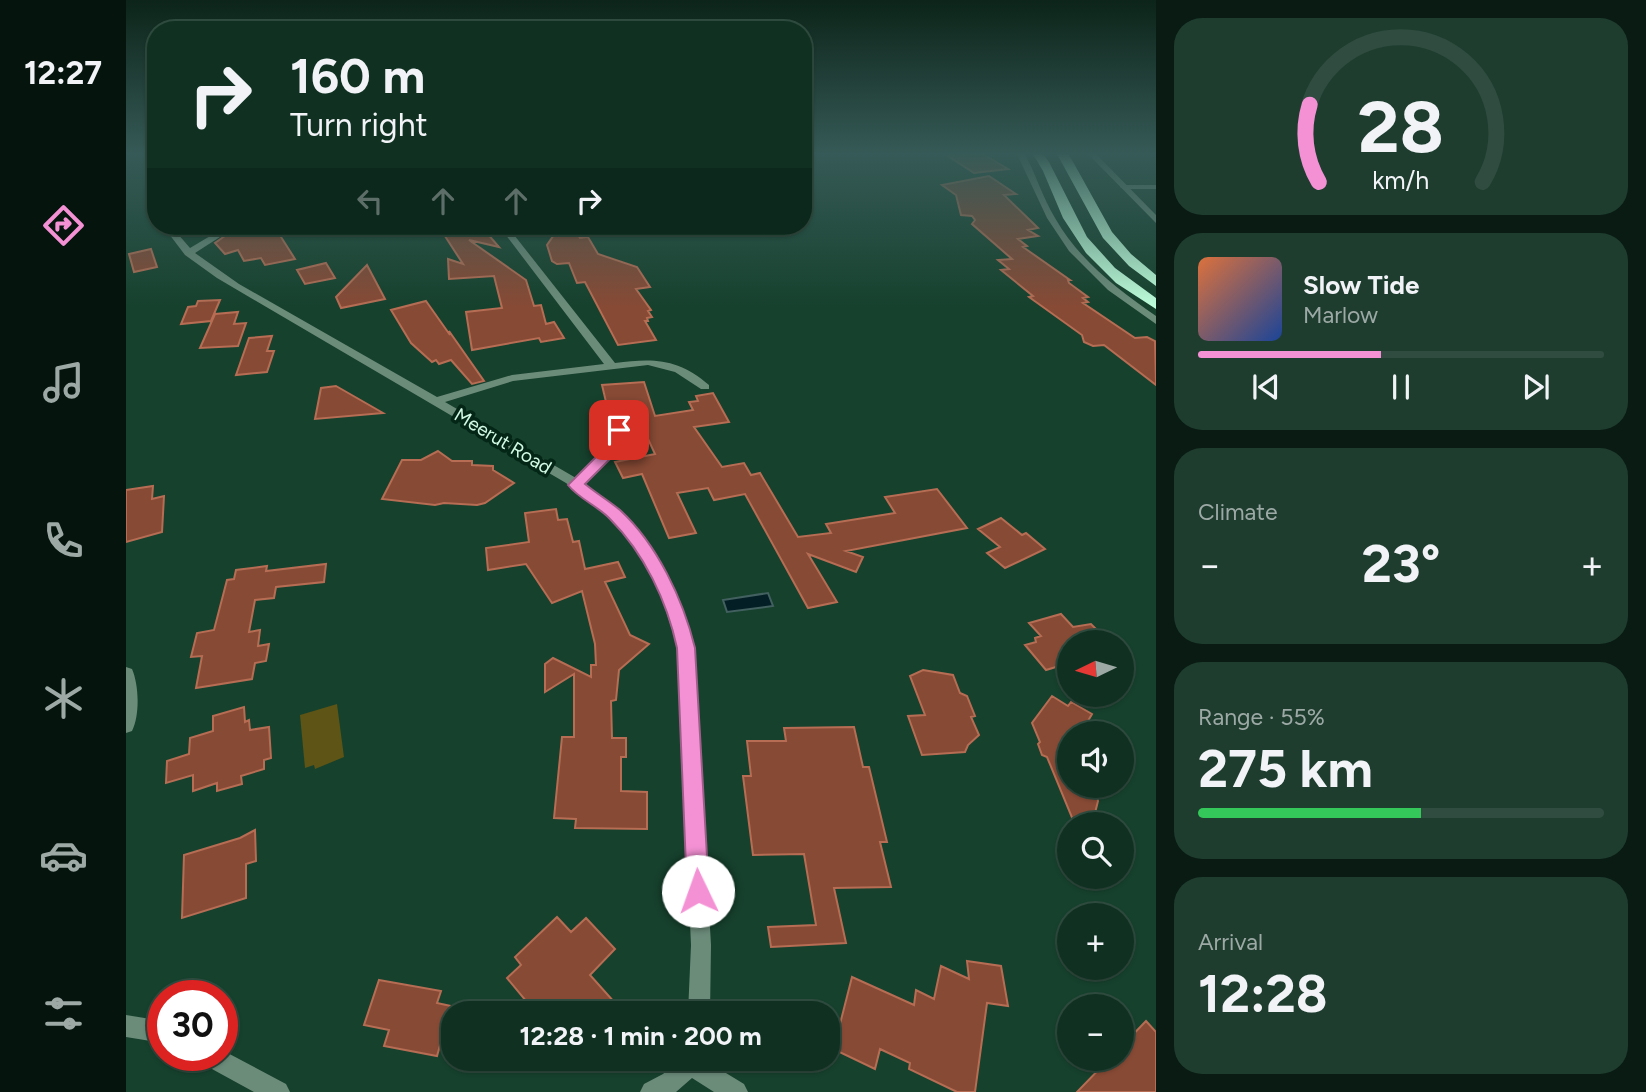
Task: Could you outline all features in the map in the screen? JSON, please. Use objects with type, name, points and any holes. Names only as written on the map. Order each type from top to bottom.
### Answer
[{"type":"highway","points":[[1062,205],[1074,229],[1098,259],[1156,308]]},
{"type":"highway","points":[[1091,205],[1102,227],[1130,260],[1156,282]]},
{"type":"street","points":[[1045,205],[1065,240],[1104,282],[1156,321]]},
{"type":"street","points":[[1141,205],[1156,220]]},
{"type":"street","name":"Meerut Road","points":[[174,235],[188,253],[237,286],[576,485],[615,514],[641,546],[667,591],[684,636],[701,945],[699,1001]]},
{"type":"street","points":[[188,253],[218,235]]},
{"type":"street","points":[[510,235],[610,364]]},
{"type":"street","points":[[436,401],[512,378],[610,364],[648,362],[689,372],[705,387]]},
{"type":"street","points":[[462,416],[479,387]]},
{"type":"street","points":[[576,485],[613,448],[619,430]]},
{"type":"street","points":[[126,674],[129,692],[126,726]]},
{"type":"street","points":[[126,1026],[147,1029]]},
{"type":"street","points":[[238,1071],[278,1092]]},
{"type":"street","points":[[652,1092],[671,1082],[681,1071]]},
{"type":"street","points":[[705,1071],[736,1092]]},
{"type":"shaded area","points":[[337,704],[344,757],[315,769],[314,765],[305,768],[300,715]]},
{"type":"water","points":[[768,593],[773,606],[727,612],[723,600]]},
{"type":"building","points":[[958,205],[1014,205],[1038,228],[1028,230],[1038,236],[1018,239],[1027,246],[1023,247],[1070,280],[1069,283],[1088,297],[1083,298],[1088,302],[1083,303],[1135,338],[1147,337],[1155,341],[1156,385],[1104,345],[1093,346],[1084,342],[1082,335],[1029,297],[1033,296],[1001,270],[1009,269],[998,260],[1012,259],[972,224],[975,220],[972,216],[961,215]]},
{"type":"building","points":[[226,235],[280,235],[295,259],[265,265],[261,258],[244,261],[238,250],[225,254],[215,243]]},
{"type":"building","points":[[444,235],[489,235],[499,247],[469,240],[526,280],[534,306],[541,305],[546,324],[554,322],[564,338],[541,342],[539,338],[472,350],[466,312],[502,308],[494,276],[449,279],[448,259],[463,264]]},
{"type":"building","points":[[554,235],[588,237],[598,254],[637,267],[650,287],[636,289],[651,310],[648,311],[652,317],[645,321],[656,340],[618,345],[585,282],[577,283],[569,263],[557,264],[552,261],[547,245]]},
{"type":"building","points":[[151,249],[157,267],[134,272],[129,254]]},
{"type":"building","points":[[326,263],[335,278],[305,284],[297,270]]},
{"type":"building","points":[[367,265],[385,299],[341,308],[336,297]]},
{"type":"building","points":[[220,300],[211,321],[181,324],[188,307],[196,306],[198,301]]},
{"type":"building","points":[[426,301],[484,381],[472,384],[451,360],[439,364],[436,360],[432,362],[411,343],[391,310]]},
{"type":"building","points":[[238,312],[234,324],[246,323],[238,346],[200,348],[215,314]]},
{"type":"building","points":[[272,336],[267,351],[274,351],[267,372],[236,375],[249,338]]},
{"type":"building","points":[[644,382],[655,416],[693,410],[689,402],[698,401],[696,396],[713,393],[729,422],[694,427],[722,467],[744,463],[751,475],[760,473],[798,537],[831,533],[826,524],[895,513],[885,497],[937,489],[967,528],[846,551],[863,557],[856,572],[808,554],[837,602],[808,608],[745,494],[714,500],[708,488],[677,493],[696,533],[669,538],[642,474],[623,478],[615,462],[655,454],[636,413],[619,415],[616,401],[606,402],[602,385]]},
{"type":"building","points":[[336,386],[383,413],[315,419],[321,388]]},
{"type":"building","points":[[438,451],[452,461],[472,461],[472,465],[493,466],[493,470],[514,483],[485,503],[477,505],[435,505],[382,499],[402,460],[421,460]]},
{"type":"building","points":[[153,486],[152,499],[164,496],[162,532],[126,542],[126,490]]},
{"type":"building","points":[[556,509],[558,520],[567,519],[573,542],[579,541],[585,569],[618,562],[625,577],[605,582],[630,635],[649,644],[619,670],[616,700],[611,701],[612,738],[626,738],[626,757],[621,757],[621,791],[647,792],[647,829],[575,828],[576,819],[554,818],[562,737],[574,737],[574,674],[545,692],[545,664],[553,658],[591,677],[591,665],[596,665],[595,644],[582,591],[552,603],[526,564],[488,570],[486,548],[529,542],[525,513]]},
{"type":"building","points":[[1001,518],[1022,535],[1026,533],[1045,549],[1005,568],[987,553],[1000,547],[978,529]]},
{"type":"building","points":[[326,564],[324,582],[276,587],[274,598],[255,600],[249,632],[260,630],[258,646],[269,644],[266,661],[255,663],[252,679],[196,688],[202,656],[191,657],[197,633],[214,630],[227,580],[234,579],[236,570],[267,566],[266,571]]},
{"type":"building","points":[[1061,614],[1073,627],[1091,624],[1097,630],[1057,630],[1057,667],[1046,670],[1025,645],[1036,642],[1035,638],[1041,636],[1029,623]]},
{"type":"building","points":[[923,670],[953,675],[960,693],[967,696],[975,716],[971,717],[979,735],[968,745],[965,752],[922,755],[908,716],[925,715],[910,676]]},
{"type":"building","points":[[1052,696],[1057,699],[1057,707],[1080,707],[1092,714],[1088,721],[1057,721],[1057,781],[1047,757],[1042,755],[1032,723]]},
{"type":"building","points":[[244,707],[245,722],[249,720],[250,730],[269,727],[271,758],[264,760],[264,769],[241,776],[242,784],[217,791],[217,783],[193,791],[193,775],[166,783],[167,761],[189,754],[190,738],[213,731],[213,716]]},
{"type":"building","points":[[854,727],[863,767],[869,767],[887,842],[880,842],[891,887],[834,888],[846,943],[771,947],[768,927],[816,925],[804,854],[753,855],[743,776],[751,776],[747,741],[786,741],[784,728]]},
{"type":"building","points":[[1064,798],[1097,798],[1095,812],[1070,812]]},
{"type":"building","points":[[255,830],[256,861],[246,864],[246,898],[182,918],[184,855],[240,838]]},
{"type":"building","points":[[557,917],[571,932],[586,918],[615,949],[590,975],[613,1001],[526,1001],[507,978],[521,965],[515,957]]},
{"type":"building","points":[[967,961],[1001,966],[1008,1006],[987,1003],[975,1092],[957,1092],[909,1069],[910,1063],[880,1049],[875,1069],[840,1052],[840,1024],[852,977],[914,1005],[916,990],[934,999],[941,966],[969,979]]},
{"type":"building","points":[[379,980],[441,991],[437,1003],[441,1004],[441,1042],[437,1056],[384,1046],[389,1030],[364,1025]]},
{"type":"building","points":[[1146,1021],[1156,1032],[1156,1092],[1077,1092],[1097,1071],[1134,1071],[1134,1034]]},
{"type":"route","points":[[619,430],[617,443],[576,485],[615,514],[641,546],[663,583],[681,625],[686,648],[698,891]]}]
